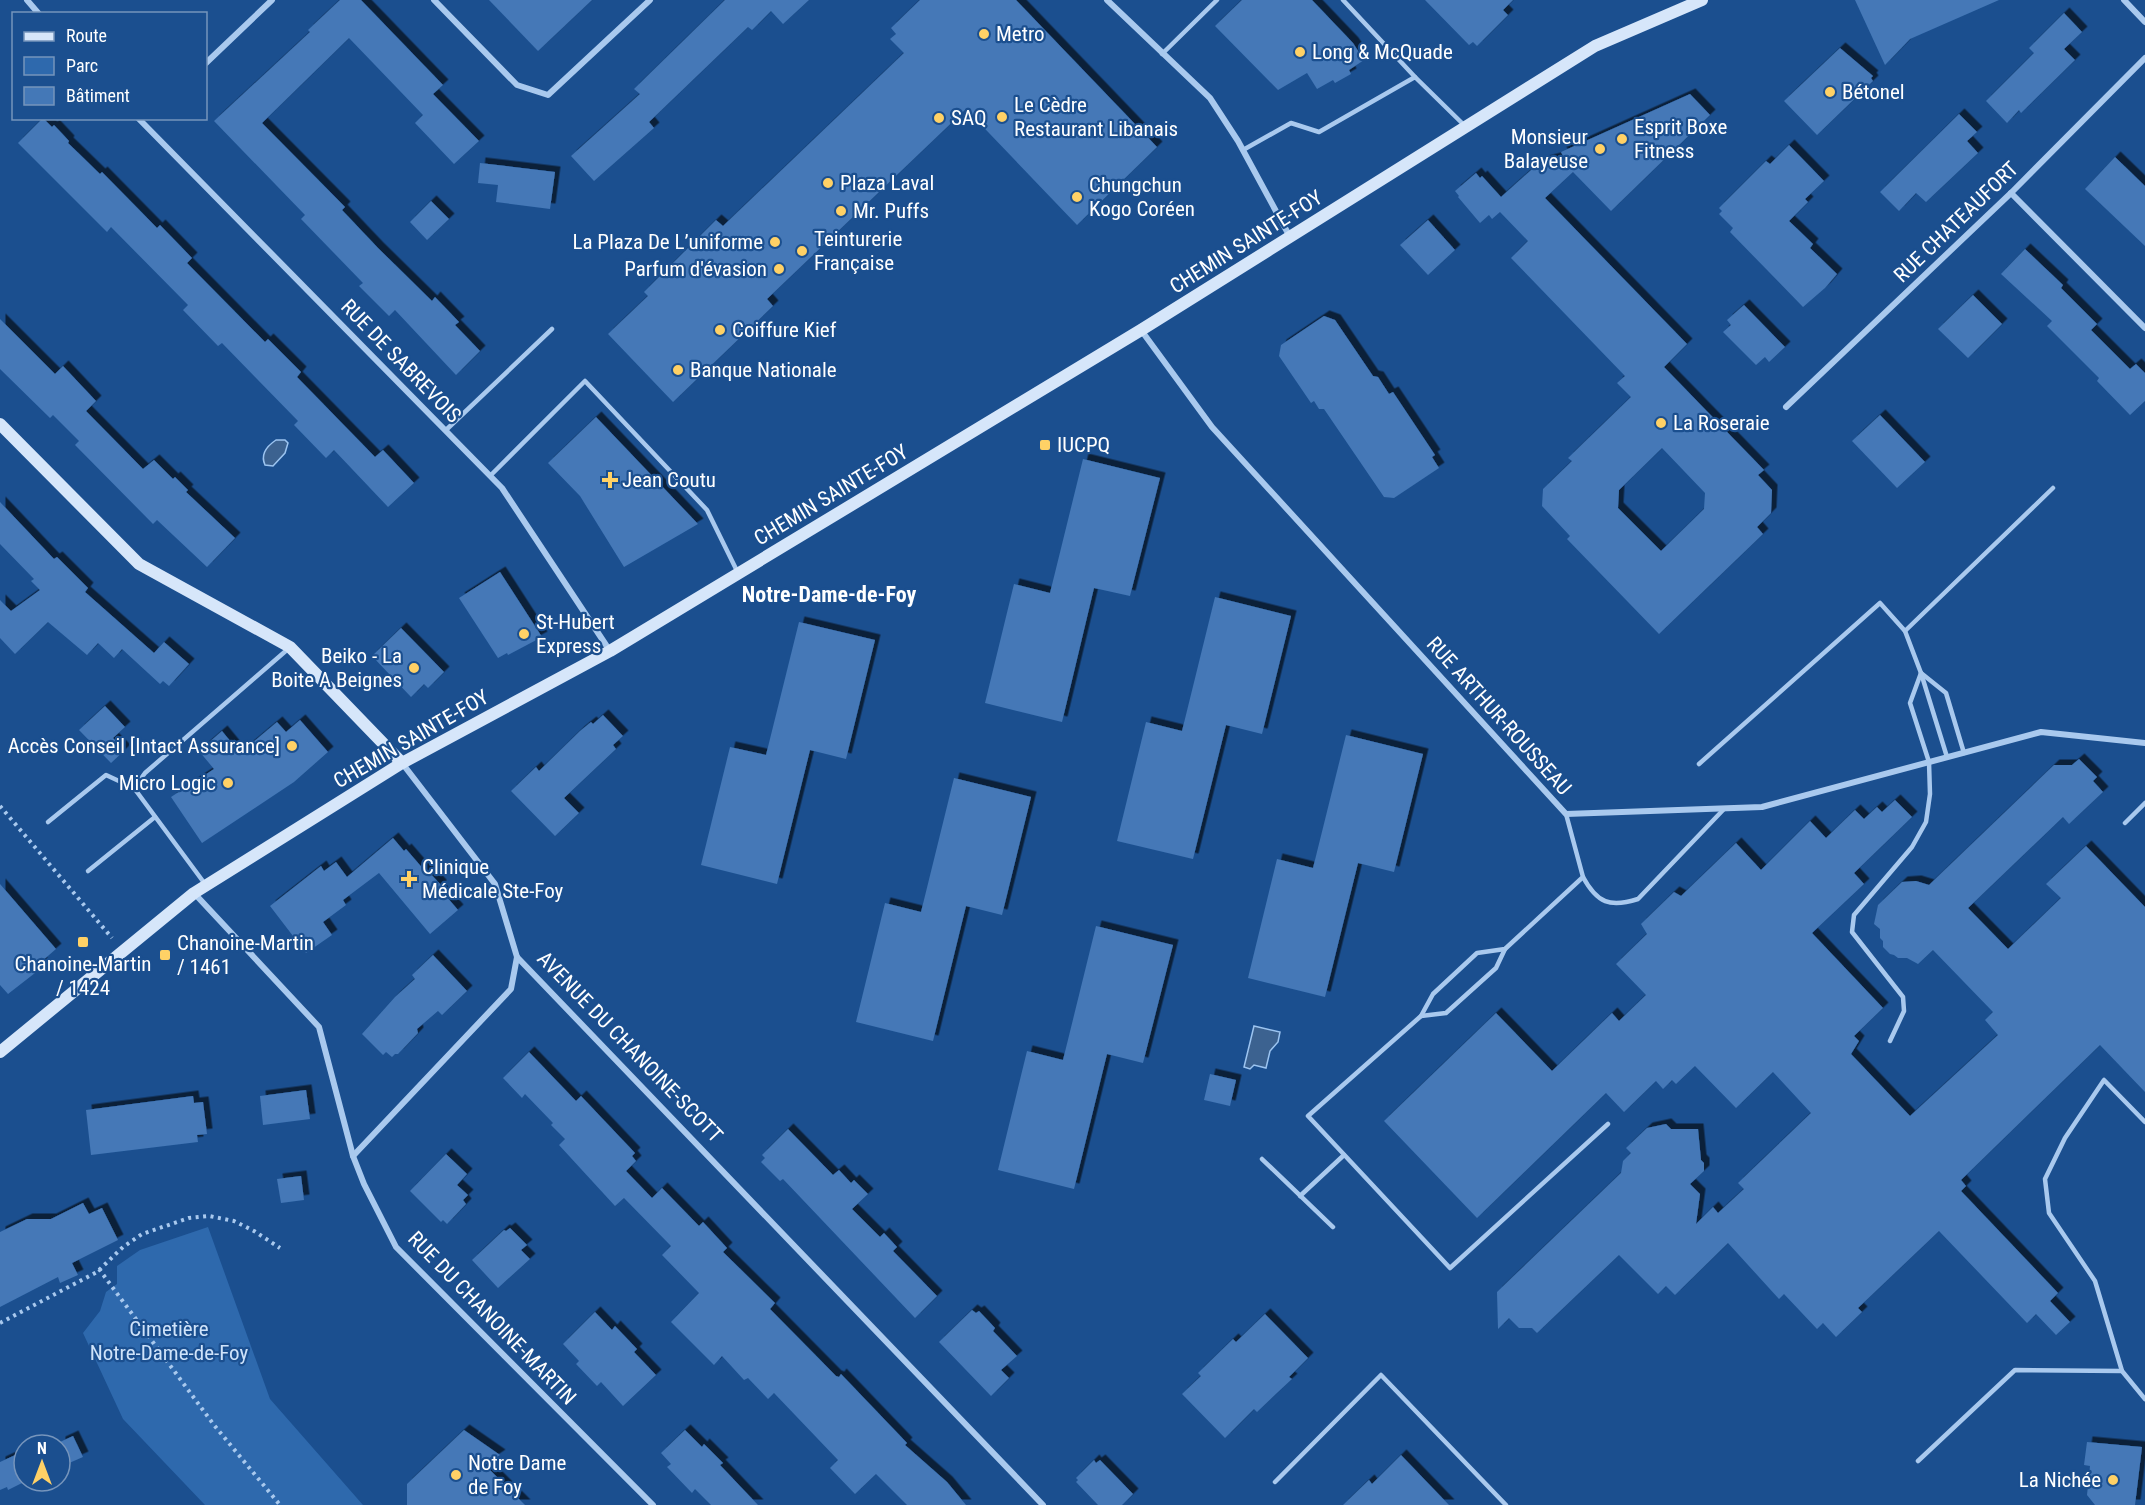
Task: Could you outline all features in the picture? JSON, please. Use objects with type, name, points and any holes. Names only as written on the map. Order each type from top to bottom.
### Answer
[{"type":"main road","name":"CHEMIN SAINTE-FOY","points":[[0,1052],[194,893],[402,763],[610,651],[1141,330],[1595,46],[1701,0]]},
{"type":"main road","name":"AVENUE DU CHANOINE-SCOTT","points":[[0,424],[139,564],[290,647],[402,763]]},
{"type":"street","points":[[27,0],[37,12]]},
{"type":"street","points":[[207,62],[272,0]]},
{"type":"street","points":[[434,0],[516,85],[548,95],[650,0]]},
{"type":"street","points":[[1107,0],[1209,98],[1243,150],[1290,237]]},
{"type":"street","points":[[2124,0],[2145,22]]},
{"type":"street","name":"RUE CHATEAUFORT","points":[[1786,407],[2010,193],[2145,58]]},
{"type":"street","name":"RUE DE SABREVOIS","points":[[143,120],[502,488],[610,651]]},
{"type":"street","points":[[2010,193],[2145,328]]},
{"type":"street","name":"RUE ARTHUR-ROUSSEAU","points":[[1141,330],[1212,427],[1566,814],[1762,807],[2041,732],[2145,743]]},
{"type":"street","name":"AVENUE DU CHANOINE-SCOTT","points":[[402,763],[495,884],[517,957],[1043,1505]]},
{"type":"street","name":"RUE DU CHANOINE-MARTIN","points":[[194,893],[319,1028],[353,1156],[364,1184],[396,1247],[652,1505]]},
{"type":"street","points":[[353,1156],[511,989],[517,957]]},
{"type":"lane","points":[[1162,54],[1217,0]]},
{"type":"lane","points":[[1343,0],[1415,77],[1466,127]]},
{"type":"lane","points":[[1243,150],[1291,123],[1319,132],[1415,77]]},
{"type":"lane","points":[[446,430],[552,329]]},
{"type":"lane","points":[[490,476],[585,381],[707,510],[738,574]]},
{"type":"lane","points":[[1905,631],[2053,488]]},
{"type":"lane","points":[[1698,764],[1880,603],[1905,631],[1921,673],[1947,757]]},
{"type":"lane","points":[[134,788],[145,773],[290,647]]},
{"type":"lane","points":[[1921,673],[1946,693],[1964,753]]},
{"type":"lane","points":[[1890,1041],[1904,1011],[1903,997],[1852,932],[1854,915],[1912,847],[1926,822],[1930,794],[1929,762],[1910,703],[1921,673]]},
{"type":"lane","points":[[48,822],[106,775],[134,788],[206,885]]},
{"type":"lane","points":[[2125,823],[2145,803]]},
{"type":"lane","points":[[1566,814],[1583,877],[1590,889],[1604,901],[1621,905],[1638,899],[1724,809]]},
{"type":"lane","points":[[88,872],[154,817]]},
{"type":"lane","points":[[1421,1016],[1446,1013],[1496,968],[1505,949],[1583,877]]},
{"type":"lane","points":[[1505,949],[1477,953],[1433,994],[1421,1016],[1308,1116],[1450,1268],[1608,1124]]},
{"type":"lane","points":[[2145,1122],[2104,1080],[2064,1138],[2045,1179],[2049,1213],[2095,1281],[2122,1371],[2145,1399]]},
{"type":"lane","points":[[1300,1196],[1344,1155]]},
{"type":"lane","points":[[1262,1159],[1333,1227]]},
{"type":"lane","points":[[1918,1461],[2014,1370],[2122,1371]]},
{"type":"lane","points":[[1275,1482],[1381,1375],[1506,1505]]},
{"type":"path","points":[[0,806],[123,951]]},
{"type":"path","points":[[0,1323],[99,1269],[123,1247],[142,1234],[189,1218],[209,1216],[234,1221],[280,1248]]},
{"type":"path","points":[[99,1269],[214,1425],[280,1505]]},
{"type":"green space","name":"Cimetière Notre-Dame-de-Foy","points":[[208,1227],[270,1399],[363,1505],[205,1505],[123,1419],[83,1333],[100,1311],[106,1292],[117,1284],[117,1266],[140,1250]]},
{"type":"shaded area","points":[[276,440],[285,440],[288,443],[285,453],[273,466],[265,465],[263,457],[265,451]]},
{"type":"shaded area","points":[[1254,1026],[1280,1032],[1278,1042],[1270,1051],[1266,1068],[1254,1065],[1250,1069],[1244,1067]]},
{"type":"building","points":[[340,0],[361,0],[443,85],[433,94],[479,141],[454,164],[415,123],[423,115],[349,38],[262,123],[345,207],[342,210],[378,248],[432,301],[435,297],[459,322],[455,325],[480,351],[456,375],[395,310],[389,316],[359,286],[363,283],[301,219],[305,215],[214,121],[310,32],[308,30]]},
{"type":"building","points":[[489,0],[592,0],[538,51]]},
{"type":"building","points":[[725,0],[809,0],[783,24],[771,11],[752,30],[748,27],[649,122],[654,128],[594,181],[571,156],[640,94],[634,89]]},
{"type":"building","name":"Plaza Laval","points":[[920,0],[1016,0],[1157,147],[1077,225],[966,109],[767,299],[773,306],[673,402],[608,334],[648,296],[644,292],[716,220],[723,226],[904,53],[890,39],[896,34],[891,28]]},
{"type":"building","name":"Long & McQuade","points":[[1242,0],[1312,0],[1353,43],[1364,60],[1349,70],[1351,74],[1335,83],[1333,80],[1317,89],[1307,73],[1278,90],[1215,26]]},
{"type":"building","points":[[1425,0],[1513,0],[1503,10],[1508,15],[1477,46],[1473,42],[1469,45]]},
{"type":"building","points":[[1855,0],[1999,0],[1910,39],[1885,65]]},
{"type":"building","points":[[2064,13],[2082,32],[2064,49],[2075,60],[2021,113],[2019,110],[2007,123],[1986,101],[2034,53],[2029,48]]},
{"type":"building","name":"Bétonel","points":[[1840,48],[1873,76],[1871,78],[1873,81],[1817,135],[1784,101]]},
{"type":"building","name":"La Roseraie","points":[[1690,94],[1710,115],[1611,211],[1573,172],[1545,198],[1687,344],[1664,367],[1764,470],[1758,475],[1772,490],[1771,513],[1757,527],[1763,534],[1659,634],[1567,539],[1570,536],[1542,506],[1543,489],[1572,461],[1568,458],[1631,397],[1617,383],[1625,376],[1511,258],[1528,241],[1500,212],[1492,219],[1489,215],[1480,223],[1455,191],[1476,173],[1480,178],[1482,176],[1501,197],[1540,162],[1563,156],[1561,152]],"holes":[[[1662,448],[1705,493],[1704,509],[1661,551],[1618,508],[1619,490]]]},
{"type":"building","points":[[1959,114],[1977,132],[1967,141],[1978,153],[1926,202],[1916,193],[1899,211],[1880,192]]},
{"type":"building","points":[[41,120],[45,120],[52,127],[54,125],[69,141],[68,143],[100,174],[102,172],[157,228],[160,225],[192,258],[187,263],[265,342],[268,339],[301,372],[297,377],[375,457],[383,450],[414,483],[388,507],[334,450],[326,458],[294,425],[298,421],[222,343],[218,346],[183,310],[188,305],[111,227],[107,232],[18,143]]},
{"type":"building","points":[[1789,145],[1824,181],[1805,199],[1808,202],[1789,221],[1813,244],[1810,248],[1837,274],[1803,307],[1730,232],[1733,228],[1719,214],[1722,211],[1719,208],[1766,161],[1770,164]]},
{"type":"building","points":[[2115,157],[2145,186],[2145,246],[2085,189]]},
{"type":"building","points":[[480,163],[555,172],[550,209],[496,202],[498,185],[478,183]]},
{"type":"building","points":[[431,201],[449,219],[427,240],[410,222]]},
{"type":"building","points":[[1428,220],[1455,250],[1428,275],[1400,245]]},
{"type":"building","points":[[2025,249],[2063,285],[2061,288],[2097,324],[2091,330],[2130,369],[2136,364],[2145,373],[2145,401],[2130,415],[2097,381],[2099,378],[2047,326],[2052,321],[2001,274]]},
{"type":"building","points":[[1973,295],[2002,324],[1968,358],[1938,329]]},
{"type":"building","points":[[1744,305],[1785,347],[1769,362],[1765,357],[1756,365],[1723,332],[1731,325],[1727,320]]},
{"type":"building","points":[[1324,316],[1335,320],[1373,376],[1378,377],[1389,394],[1393,392],[1435,455],[1432,457],[1439,468],[1394,498],[1384,497],[1324,409],[1319,409],[1314,401],[1311,403],[1279,356],[1281,345]]},
{"type":"building","points":[[0,319],[55,374],[63,366],[96,401],[86,411],[143,469],[154,460],[173,479],[175,477],[188,490],[186,492],[235,538],[207,567],[157,520],[153,524],[75,445],[79,441],[53,415],[50,418],[0,369]]},
{"type":"building","points":[[1880,415],[1925,462],[1897,488],[1852,441]]},
{"type":"building","name":"Jean Coutu","points":[[596,417],[698,524],[624,567],[580,496],[548,463]]},
{"type":"building","points":[[1083,459],[1160,478],[1130,596],[1094,588],[1062,722],[985,703],[1014,584],[1050,593]]},
{"type":"building","points":[[0,502],[54,559],[57,557],[88,588],[85,592],[154,653],[164,642],[189,664],[169,686],[163,681],[160,684],[122,649],[114,658],[98,643],[87,655],[48,622],[15,654],[0,638],[0,600],[11,611],[40,590],[31,581],[34,579],[0,544]]},
{"type":"building","points":[[500,572],[542,637],[498,658],[459,598]]},
{"type":"building","points":[[1215,597],[1291,616],[1262,734],[1226,725],[1193,859],[1117,841],[1146,722],[1182,731]]},
{"type":"building","points":[[799,622],[875,640],[846,759],[810,750],[777,884],[701,865],[730,747],[766,755]]},
{"type":"building","points":[[401,628],[444,672],[428,688],[424,684],[411,697],[372,656]]},
{"type":"building","points":[[105,706],[125,727],[113,738],[125,750],[111,763],[79,730]]},
{"type":"building","points":[[603,715],[623,736],[613,745],[616,749],[564,798],[579,813],[555,836],[511,791],[536,767],[539,771],[580,731]]},
{"type":"building","points":[[300,720],[328,752],[294,782],[202,843],[171,797],[214,769],[199,751],[222,731],[240,753],[277,722],[286,732]]},
{"type":"building","points":[[1346,735],[1423,754],[1394,872],[1358,863],[1325,997],[1248,978],[1277,859],[1313,868]]},
{"type":"building","points":[[2079,759],[2097,777],[2093,781],[2103,792],[2069,824],[2063,817],[1968,908],[2008,949],[2061,898],[2046,884],[2086,846],[2145,907],[2145,1092],[2100,1045],[1961,1180],[1966,1186],[1961,1191],[2058,1293],[2050,1301],[2070,1322],[2056,1335],[2036,1314],[2027,1323],[1939,1231],[1858,1308],[1862,1312],[1836,1337],[1823,1323],[1817,1329],[1784,1294],[1779,1299],[1728,1243],[1675,1295],[1666,1286],[1658,1294],[1619,1255],[1537,1333],[1532,1328],[1519,1328],[1509,1318],[1498,1329],[1497,1292],[1621,1173],[1623,1161],[1631,1153],[1626,1148],[1647,1128],[1666,1124],[1671,1129],[1698,1129],[1704,1171],[1690,1184],[1700,1194],[1696,1224],[1713,1207],[1718,1213],[1744,1189],[1738,1183],[1811,1113],[1773,1072],[1736,1108],[1695,1066],[1676,1084],[1672,1080],[1663,1089],[1656,1081],[1624,1112],[1606,1093],[1477,1218],[1384,1121],[1496,1013],[1552,1071],[1612,1013],[1619,1021],[1646,995],[1616,964],[1647,934],[1641,924],[1674,892],[1681,896],[1736,843],[1761,870],[1810,821],[1826,838],[1855,810],[1864,819],[1877,807],[1882,812],[1895,800],[1912,817],[1854,873],[1864,884],[1812,933],[1883,1008],[1854,1036],[1859,1041],[1851,1054],[1910,1116],[1998,1035],[1985,1020],[1993,1012],[1933,950],[1918,964],[1907,958],[1898,958],[1883,947],[1880,929],[1874,924],[1878,905],[1902,882],[1916,881],[1929,885],[2054,765],[2072,765]]},
{"type":"building","points":[[954,778],[1031,797],[1002,915],[966,906],[933,1041],[856,1022],[885,903],[921,912]]},
{"type":"building","points":[[393,838],[441,885],[440,889],[458,910],[430,934],[379,873],[343,900],[346,905],[323,922],[332,935],[306,953],[270,906],[321,866],[324,871],[336,862],[347,877]]},
{"type":"building","points":[[0,884],[56,949],[41,962],[44,966],[8,994],[0,985]]},
{"type":"building","points":[[1096,926],[1173,945],[1143,1063],[1107,1054],[1074,1189],[998,1170],[1027,1051],[1063,1060]]},
{"type":"building","points":[[433,955],[467,991],[442,1015],[438,1011],[417,1029],[418,1033],[398,1054],[392,1057],[386,1052],[383,1055],[362,1034],[395,997],[415,979],[412,975]]},
{"type":"building","points":[[529,1052],[576,1101],[581,1096],[635,1153],[632,1156],[636,1161],[626,1171],[652,1198],[662,1188],[699,1226],[703,1222],[727,1248],[723,1252],[775,1303],[770,1309],[836,1376],[839,1377],[841,1374],[907,1443],[905,1445],[947,1482],[966,1505],[907,1505],[876,1474],[855,1494],[830,1468],[838,1460],[774,1393],[768,1399],[748,1378],[744,1380],[722,1356],[714,1365],[671,1322],[699,1293],[662,1255],[671,1246],[624,1198],[615,1206],[559,1145],[565,1139],[551,1125],[553,1123],[525,1094],[522,1098],[503,1078]]},
{"type":"building","points":[[1210,1074],[1236,1080],[1230,1106],[1204,1100]]},
{"type":"building","points":[[306,1090],[310,1119],[263,1125],[260,1096]]},
{"type":"building","points":[[193,1096],[194,1103],[203,1102],[207,1134],[197,1135],[198,1142],[91,1155],[86,1110]]},
{"type":"building","points":[[788,1129],[833,1175],[839,1170],[851,1183],[854,1180],[868,1194],[852,1209],[880,1237],[884,1233],[897,1247],[893,1251],[937,1296],[915,1318],[783,1179],[780,1181],[761,1162],[765,1158],[762,1155]]},
{"type":"building","points":[[446,1154],[467,1174],[457,1185],[468,1195],[463,1200],[466,1204],[447,1224],[443,1220],[441,1222],[410,1191]]},
{"type":"building","points":[[301,1176],[304,1200],[281,1203],[277,1179]]},
{"type":"building","points":[[83,1203],[89,1214],[102,1208],[118,1240],[72,1263],[78,1275],[60,1283],[58,1277],[0,1307],[0,1232],[27,1219],[51,1219]]},
{"type":"building","points":[[510,1228],[527,1245],[521,1250],[530,1259],[498,1288],[472,1260],[504,1230]]},
{"type":"building","points":[[972,1310],[976,1313],[979,1311],[995,1328],[993,1331],[1017,1356],[1001,1370],[1009,1378],[991,1396],[939,1342]]},
{"type":"building","points":[[595,1312],[612,1330],[615,1326],[637,1349],[634,1352],[656,1375],[623,1406],[601,1382],[597,1386],[576,1364],[579,1361],[563,1344]]},
{"type":"building","points":[[1265,1314],[1308,1358],[1289,1377],[1292,1379],[1257,1412],[1254,1409],[1225,1438],[1182,1394],[1201,1376],[1198,1373],[1233,1339],[1236,1342]]},
{"type":"building","name":"Notre Dame de Foy","points":[[464,1430],[500,1455],[485,1465],[525,1505],[407,1505],[407,1484]]},
{"type":"building","points":[[685,1430],[702,1447],[704,1444],[723,1463],[720,1465],[758,1505],[711,1505],[695,1489],[692,1493],[667,1467],[671,1464],[661,1453]]},
{"type":"building","points":[[72,1436],[83,1457],[72,1462]]},
{"type":"building","name":"La Nichée","points":[[2087,1442],[2142,1447],[2135,1505],[2095,1505],[2087,1495],[2090,1466],[2084,1465]]},
{"type":"building","points":[[1401,1455],[1449,1505],[1343,1505],[1369,1480],[1372,1484]]},
{"type":"building","points":[[12,1456],[12,1488],[8,1490],[7,1487],[0,1490],[0,1462]]},
{"type":"building","points":[[1094,1460],[1096,1463],[1100,1460],[1133,1494],[1122,1505],[1098,1505],[1076,1482],[1078,1480],[1076,1478]]},
{"type":"place","name":"Metro","points":[[984,34]]},
{"type":"place","name":"Long & McQuade","points":[[1300,52]]},
{"type":"place","name":"Bétonel","points":[[1830,92]]},
{"type":"place","name":"Le Cèdre Restaurant Libanais","points":[[1002,117]]},
{"type":"place","name":"SAQ","points":[[939,118]]},
{"type":"place","name":"Esprit Boxe Fitness","points":[[1622,139]]},
{"type":"place","name":"Monsieur Balayeuse","points":[[1600,149]]},
{"type":"place","name":"Plaza Laval","points":[[828,183]]},
{"type":"place","name":"Chungchun Kogo Coréen","points":[[1077,197]]},
{"type":"place","name":"Mr. Puffs","points":[[841,211]]},
{"type":"place","name":"La Plaza De L’uniforme","points":[[775,242]]},
{"type":"place","name":"Teinturerie Française","points":[[802,251]]},
{"type":"place","name":"Parfum d'évasion","points":[[779,269]]},
{"type":"place","name":"Coiffure Kief","points":[[720,330]]},
{"type":"place","name":"Banque Nationale","points":[[678,370]]},
{"type":"place","name":"La Roseraie","points":[[1661,423]]},
{"type":"place","name":"IUCPQ","points":[[1045,445]]},
{"type":"place","name":"Jean Coutu","points":[[610,480]]},
{"type":"place","name":"St-Hubert Express","points":[[524,634]]},
{"type":"place","name":"Beiko - La Boite A Beignes","points":[[414,668]]},
{"type":"place","name":"Accès Conseil [Intact Assurance]","points":[[292,746]]},
{"type":"place","name":"Micro Logic","points":[[228,783]]},
{"type":"place","name":"Clinique Médicale Ste-Foy","points":[[409,879]]},
{"type":"place","name":"Chanoine-Martin / 1424","points":[[83,942]]},
{"type":"place","name":"Chanoine-Martin / 1461","points":[[165,955]]},
{"type":"place","name":"Notre Dame de Foy","points":[[456,1475]]},
{"type":"place","name":"La Nichée","points":[[2113,1480]]},
{"type":"district","name":"Notre-Dame-de-Foy","points":[[829,594]]}]
